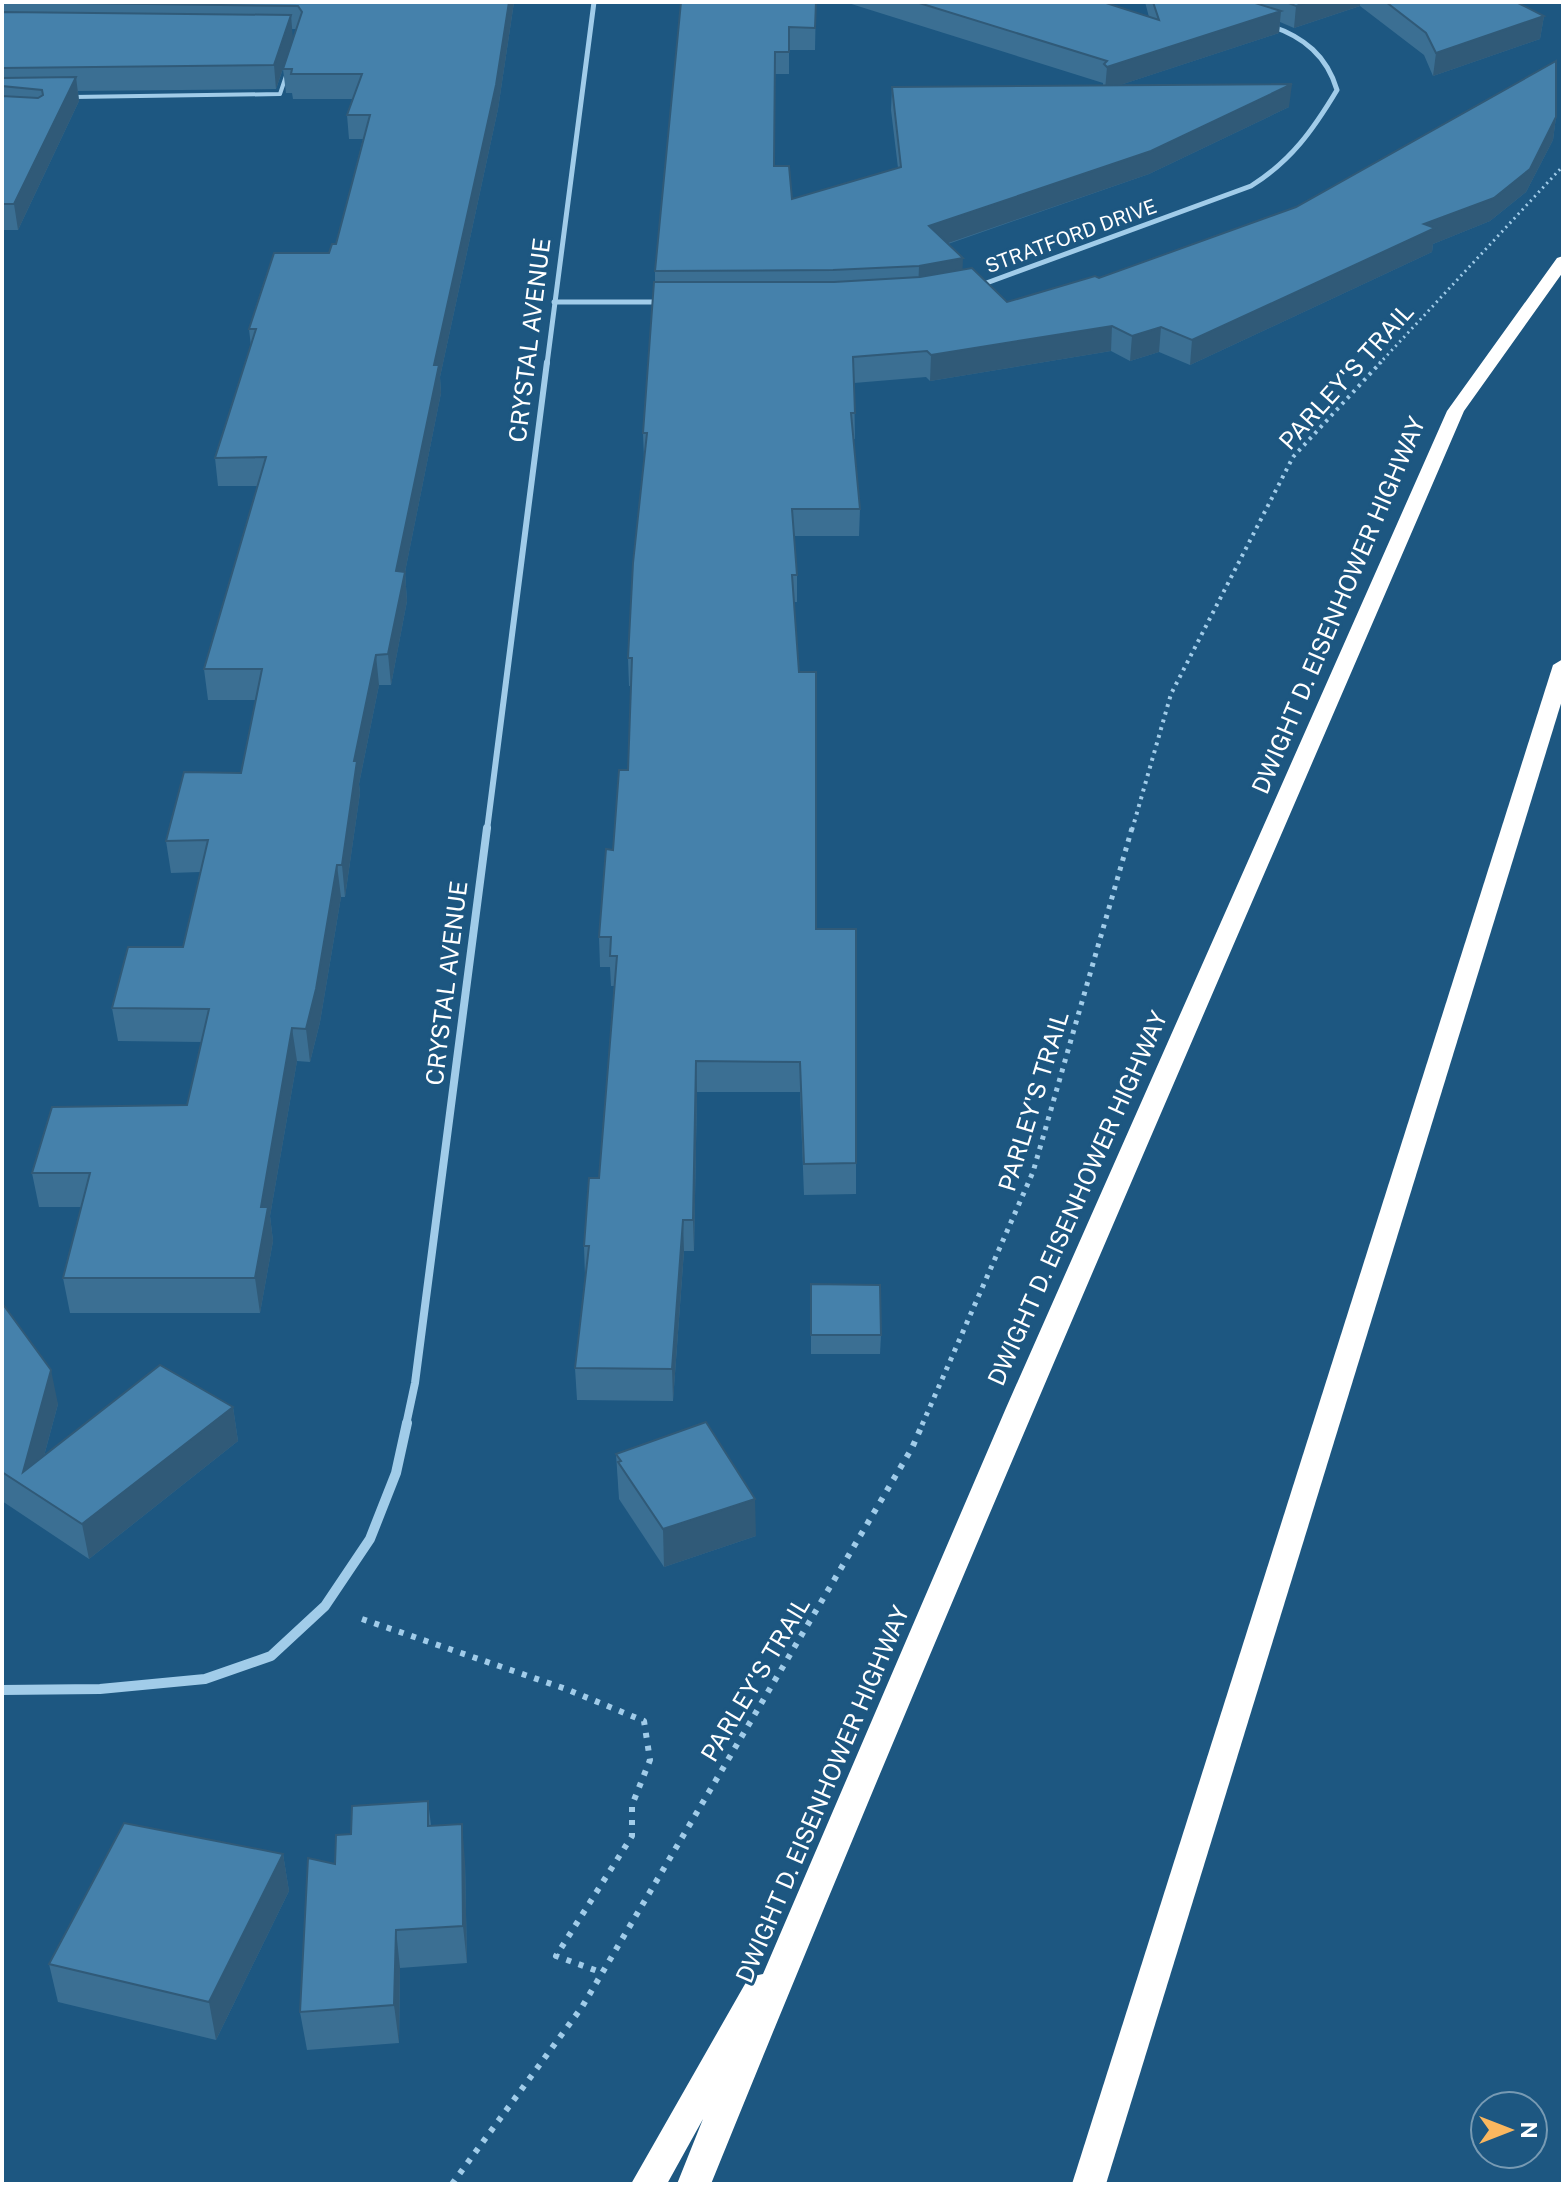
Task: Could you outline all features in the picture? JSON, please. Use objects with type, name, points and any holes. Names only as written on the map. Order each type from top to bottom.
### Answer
[{"type":"highway","name":"DWIGHT D. EISENHOWER HIGHWAY","points":[[694,2184],[808,1905],[1020,1408],[1456,411],[1563,261]]},
{"type":"highway","points":[[1089,2184],[1563,665]]},
{"type":"highway","points":[[648,2184],[808,1905]]},
{"type":"street","name":"CRYSTAL AVENUE","points":[[2,1690],[100,1689],[205,1679],[271,1656],[325,1606],[370,1539],[396,1473],[415,1383],[594,2]]},
{"type":"street","name":"STRATFORD DRIVE","points":[[977,286],[1020,273],[1251,186],[1304,147],[1337,90],[1333,69],[1314,47],[1264,24]]},
{"type":"street","points":[[554,302],[667,302]]},
{"type":"lane","points":[[62,97],[280,94],[290,64]]},
{"type":"path","name":"PARLEY'S TRAIL","points":[[452,2184],[582,2007],[912,1448],[1033,1172],[1171,694],[1293,457],[1563,166]]},
{"type":"path","points":[[325,1606],[566,1689],[644,1721],[650,1760],[632,1805],[632,1836],[556,1956],[603,1973]]},
{"type":"building","points":[[2,2],[509,2],[496,85],[434,365],[439,365],[396,571],[405,572],[388,654],[376,655],[354,761],[357,761],[342,865],[337,865],[306,1029],[292,1028],[261,1207],[268,1207],[255,1278],[63,1278],[90,1173],[32,1173],[52,1107],[187,1105],[209,1009],[112,1008],[128,947],[183,947],[208,840],[166,841],[184,772],[241,773],[262,669],[204,669],[266,457],[215,458],[256,329],[249,329],[274,253],[329,253],[332,244],[336,244],[370,115],[347,115],[362,74],[291,74],[292,69],[283,69],[302,12],[298,6]]},
{"type":"building","points":[[681,2],[816,2],[815,28],[789,27],[789,52],[775,52],[774,166],[789,166],[792,199],[901,167],[892,87],[1292,84],[1151,151],[929,226],[963,258],[919,266],[833,270],[655,271]]},
{"type":"building","points":[[916,2],[1103,2],[1159,20],[1153,2],[1252,2],[1281,11],[1107,67],[1104,64],[1107,61]]},
{"type":"building","points":[[1286,2],[1307,2],[1296,6]]},
{"type":"building","points":[[1386,2],[1516,2],[1544,16],[1436,53],[1426,33]]},
{"type":"building","points":[[2,12],[291,15],[274,65],[2,68]]},
{"type":"building","points":[[1556,61],[1556,117],[1530,169],[1494,198],[1424,224],[1435,228],[1192,340],[1161,327],[1132,336],[1112,326],[931,355],[927,351],[853,357],[855,413],[851,413],[860,509],[792,509],[797,575],[792,575],[799,672],[816,672],[816,929],[856,929],[856,1163],[804,1164],[800,1062],[696,1061],[693,1220],[683,1220],[672,1369],[575,1368],[589,1246],[584,1246],[589,1178],[599,1178],[617,956],[610,956],[611,937],[599,937],[606,849],[613,850],[619,770],[628,770],[632,658],[628,658],[633,563],[647,433],[643,433],[654,282],[834,282],[920,277],[972,268],[1007,302],[1095,276],[1099,278],[1296,207]]},
{"type":"building","points":[[76,77],[14,204],[2,204],[2,96],[38,98],[43,95],[42,90],[2,86],[2,78]]},
{"type":"building","points":[[811,1284],[880,1285],[881,1335],[811,1335]]},
{"type":"building","points":[[2,1303],[51,1370],[23,1472],[160,1365],[233,1407],[82,1524],[2,1472]]},
{"type":"building","points":[[706,1422],[755,1499],[663,1529],[618,1462],[621,1461],[616,1454]]},
{"type":"building","points":[[428,1801],[428,1826],[462,1824],[463,1926],[396,1930],[394,2005],[300,2012],[308,1858],[335,1864],[336,1835],[351,1834],[352,1806]]},
{"type":"building","points":[[124,1823],[283,1854],[209,2002],[49,1964]]}]
